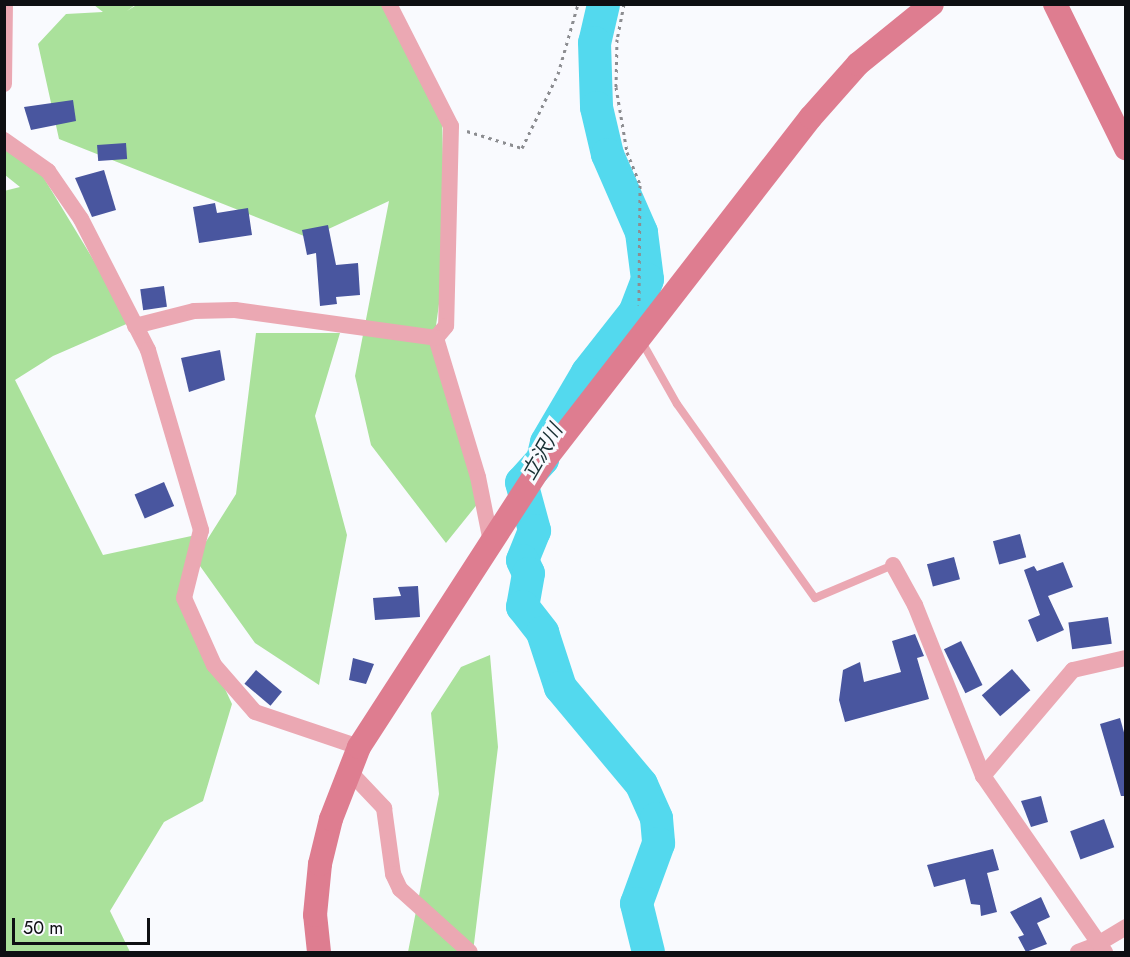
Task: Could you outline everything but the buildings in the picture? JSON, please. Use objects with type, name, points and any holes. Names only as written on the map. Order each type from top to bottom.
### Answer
[{"type":"street","points":[[4,84],[5,4]]},
{"type":"street","points":[[389,4],[451,126],[446,326],[436,338]]},
{"type":"street","points":[[319,952],[315,915],[320,864],[359,747],[491,542],[544,461],[639,336],[858,64],[932,4]]},
{"type":"street","points":[[1055,4],[1125,148]]},
{"type":"street","points":[[4,140],[48,171],[81,219],[148,350],[201,530],[184,598],[214,665],[255,712],[359,747]]},
{"type":"street","points":[[135,326],[194,310],[235,310],[436,338]]},
{"type":"street","points":[[436,338],[478,477],[491,542]]},
{"type":"street","points":[[893,565],[915,605],[983,776],[1101,946]]},
{"type":"street","points":[[983,776],[1073,670],[1125,658]]},
{"type":"street","points":[[350,772],[384,808],[390,857],[400,889],[470,952]]},
{"type":"street","points":[[1078,952],[1101,946],[1125,927]]},
{"type":"lane","points":[[639,336],[677,404],[815,598],[893,565]]},
{"type":"path","points":[[451,126],[522,148],[558,74],[578,4]]},
{"type":"path","points":[[624,4],[617,39],[616,87],[627,152],[640,185],[639,336]]},
{"type":"green space","points":[[138,4],[393,5],[442,111],[445,261],[434,340],[479,502],[446,543],[371,445],[355,376],[389,201],[309,238],[59,139],[38,44],[66,14],[103,12],[94,5],[135,5],[127,11]]},
{"type":"green space","points":[[5,148],[36,165],[131,322],[53,356],[15,380],[103,555],[196,535],[189,611],[232,704],[203,801],[164,822],[110,911],[130,952],[5,952],[4,191],[20,187],[5,175]]},
{"type":"green space","points":[[256,333],[340,333],[315,416],[347,535],[319,685],[255,643],[195,559],[236,494]]},
{"type":"green space","points":[[490,655],[498,747],[473,952],[408,952],[439,794],[431,713],[461,667]]},
{"type":"waterway","name":"立沢川","points":[[603,4],[594,42],[596,107],[607,154],[641,232],[647,279],[635,311],[587,372],[546,442],[542,459],[521,482],[534,530],[522,560],[528,573],[522,606],[542,632],[560,687],[641,784],[656,818],[658,843],[636,903],[648,952]]}]
